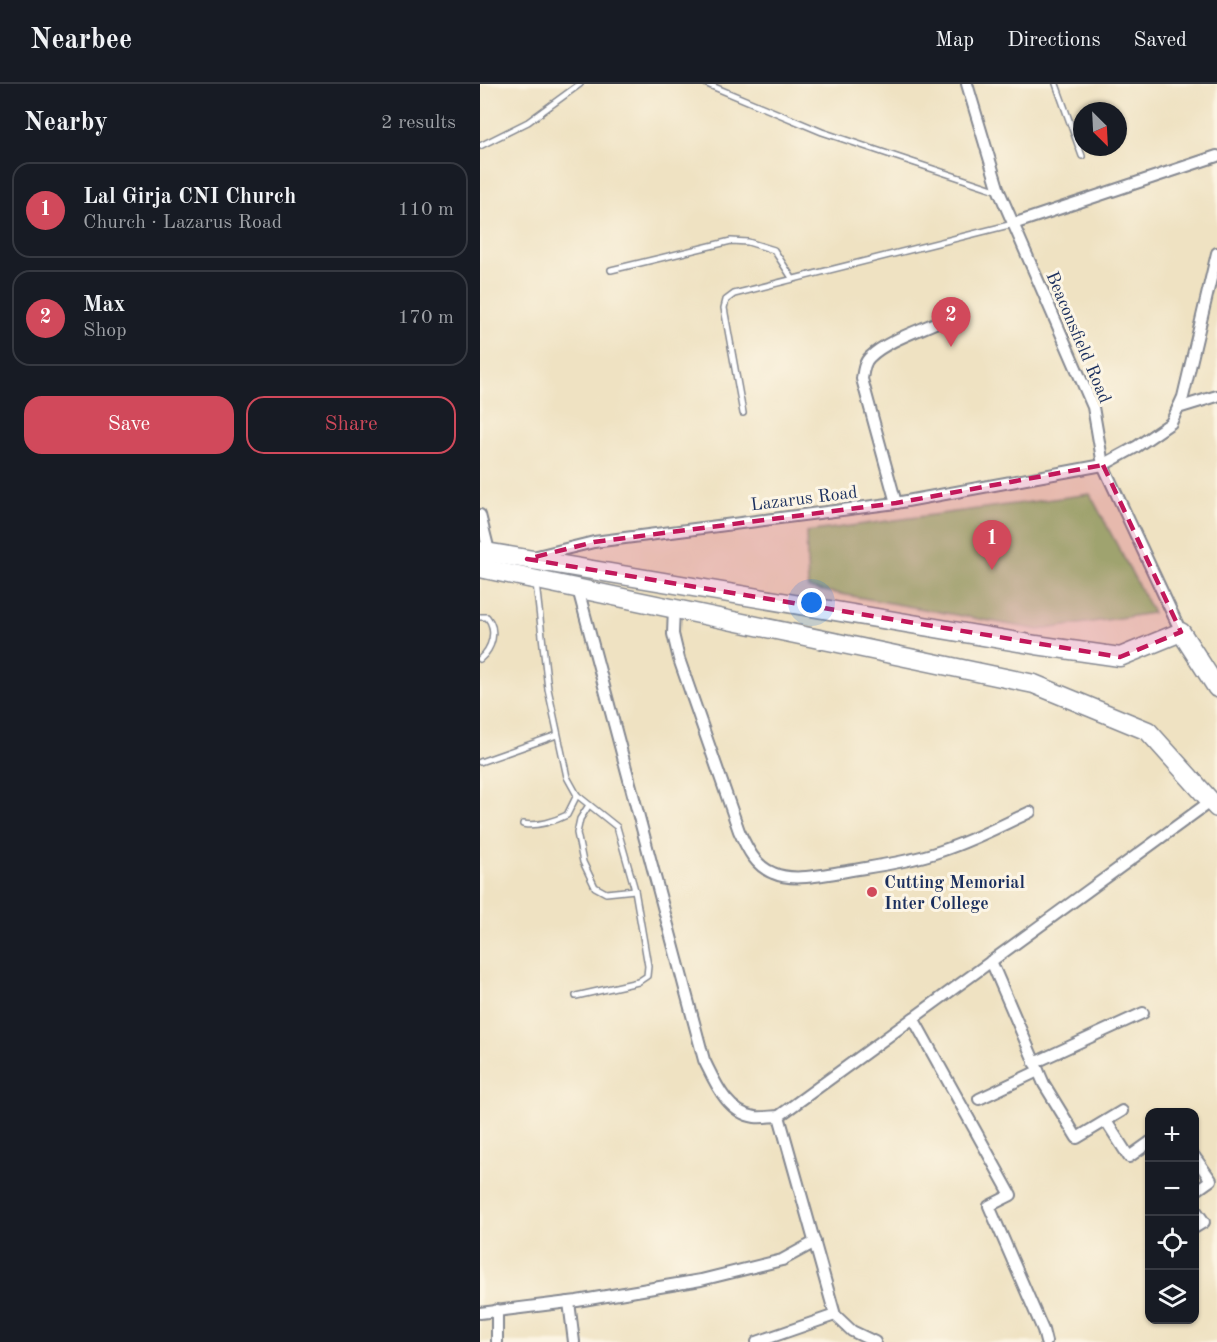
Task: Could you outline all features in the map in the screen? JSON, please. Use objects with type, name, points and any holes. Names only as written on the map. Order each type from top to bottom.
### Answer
[{"type":"main road","points":[[486,561],[527,559],[1036,645],[1120,657],[1180,632],[1217,688]]},
{"type":"main road","points":[[486,561],[530,579],[1034,684],[1148,731],[1214,804]]},
{"type":"street","name":"Beaconsfield Road","points":[[967,84],[999,191],[1093,407],[1103,465],[1180,632]]},
{"type":"street","points":[[1013,224],[1217,156]]},
{"type":"street","points":[[1178,408],[1183,397],[1217,252]]},
{"type":"street","points":[[896,503],[862,379],[865,366],[868,358],[889,345],[946,318]]},
{"type":"street","points":[[1178,408],[1217,396]]},
{"type":"street","name":"Lazarus Road","points":[[527,559],[594,542],[896,503],[1103,465],[1136,447],[1171,423],[1178,408]]},
{"type":"street","points":[[480,515],[486,561]]},
{"type":"street","points":[[527,559],[530,579]]},
{"type":"street","points":[[578,588],[704,1060],[718,1090],[735,1109],[755,1117],[779,1116],[991,961],[1214,804]]},
{"type":"street","points":[[674,608],[674,634],[679,659],[739,831],[748,851],[759,865],[773,874],[787,877],[813,877],[939,852],[1030,812]]},
{"type":"street","points":[[991,961],[1036,1067],[1060,1113],[1077,1138],[1122,1110]]},
{"type":"street","points":[[979,1099],[1036,1067],[1143,1013]]},
{"type":"street","points":[[913,1018],[1011,1195],[989,1206],[1043,1330],[1046,1342]]},
{"type":"street","points":[[779,1116],[835,1315],[852,1331],[875,1342]]},
{"type":"street","points":[[1106,1121],[1129,1157],[1145,1145]]},
{"type":"street","points":[[1199,1163],[1211,1180],[1199,1188]]},
{"type":"street","points":[[480,1312],[569,1302],[748,1270],[782,1260],[815,1242]]},
{"type":"street","points":[[569,1302],[574,1342]]},
{"type":"street","points":[[497,1310],[497,1342]]},
{"type":"street","points":[[757,1342],[835,1315]]},
{"type":"lane","points":[[480,146],[528,122],[580,84]]},
{"type":"lane","points":[[707,84],[822,132],[999,191]]},
{"type":"lane","points":[[1056,84],[1073,129]]},
{"type":"lane","points":[[743,413],[724,308],[726,300],[734,294],[1013,224]]},
{"type":"lane","points":[[611,270],[731,241],[760,245],[774,250],[792,278]]},
{"type":"lane","points":[[530,579],[556,735],[567,777],[577,795],[617,827],[635,890],[648,966],[647,976],[638,982],[576,996]]},
{"type":"lane","points":[[480,616],[487,617],[491,621],[493,640],[487,653],[480,659]]},
{"type":"lane","points":[[480,762],[556,735]]},
{"type":"lane","points":[[523,824],[529,825],[559,819],[567,815],[577,795]]},
{"type":"lane","points":[[589,805],[580,819],[577,833],[583,862],[595,887],[616,893],[635,890]]},
{"type":"highlighted area","points":[[1103,465],[1181,632],[1120,657],[527,559],[594,542],[896,503]]},
{"type":"green space","points":[[1090,494],[1153,613],[1039,630],[808,588],[806,532]]},
{"type":"place","name":"Max","points":[[951,347]]},
{"type":"place","name":"Lal Girja CNI Church","points":[[992,570]]},
{"type":"place","name":"Cutting Memorial Inter College","points":[[872,892]]}]
